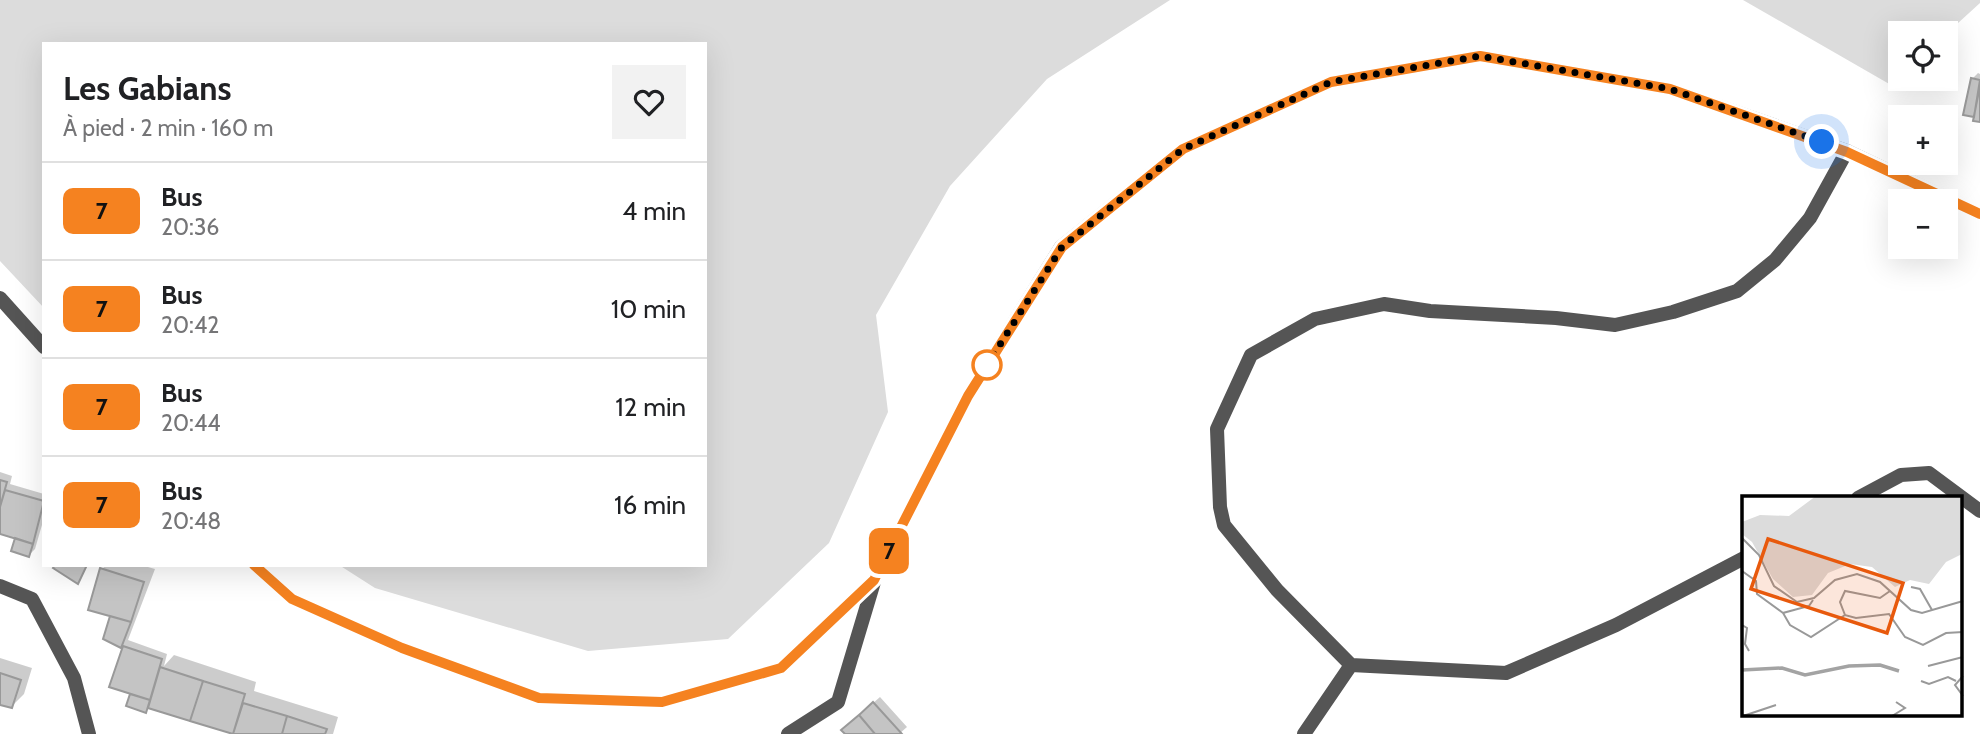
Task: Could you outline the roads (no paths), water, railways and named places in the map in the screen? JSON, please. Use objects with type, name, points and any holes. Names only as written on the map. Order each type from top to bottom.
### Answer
[{"type":"street","points":[[789,734],[838,702],[874,580],[968,396],[1062,247],[1183,149],[1331,82],[1480,56],[1670,89],[1847,152],[1980,214]]},
{"type":"street","points":[[1742,559],[1616,625],[1506,673],[1351,665],[1277,590],[1224,525],[1220,507],[1217,429],[1251,355],[1315,319],[1384,304],[1430,311],[1556,318],[1615,325],[1674,312],[1737,291],[1775,260],[1810,218],[1847,152]]},
{"type":"street","points":[[0,298],[42,345]]},
{"type":"street","points":[[1862,496],[1901,475],[1929,473],[1960,496]]},
{"type":"street","points":[[1962,498],[1980,511]]},
{"type":"street","points":[[256,567],[292,599],[402,648],[539,698],[662,702],[781,668],[874,580]]},
{"type":"street","points":[[0,586],[32,599],[74,678],[89,734]]},
{"type":"street","points":[[1304,734],[1351,665]]}]
